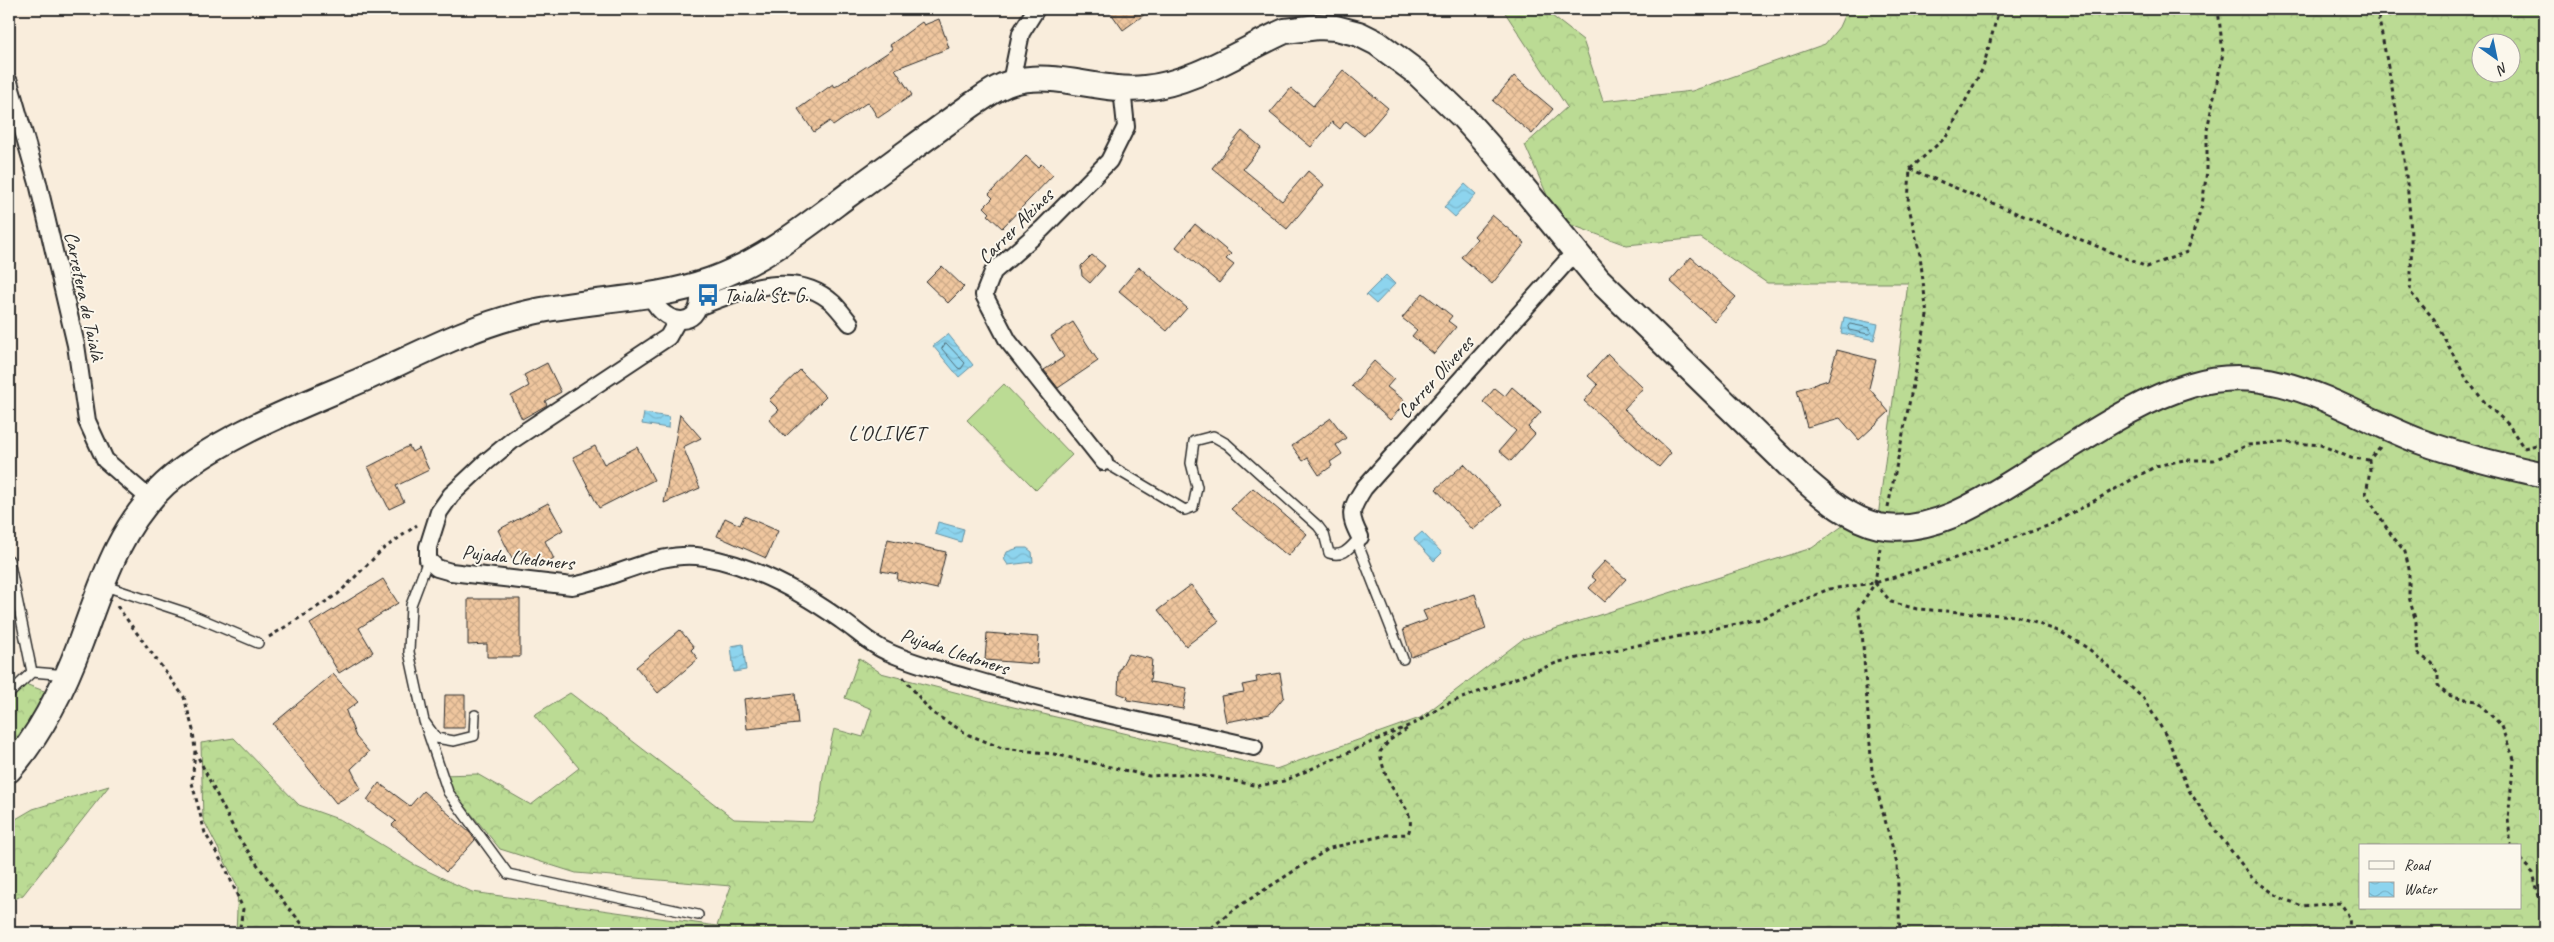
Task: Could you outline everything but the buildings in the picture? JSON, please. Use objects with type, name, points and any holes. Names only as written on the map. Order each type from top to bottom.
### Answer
[{"type":"street","points":[[1011,82],[1022,33],[1036,9]]},
{"type":"street","points":[[651,294],[657,309],[669,318],[677,321],[690,317],[696,296],[738,269],[768,253],[973,104],[1011,82],[1031,78],[1122,89],[1146,88],[1172,83],[1285,31],[1299,28],[1336,28],[1359,34],[1377,44],[1416,72],[1464,117],[1604,285],[1800,476],[1831,502],[1867,522],[1884,526],[1917,526],[1961,510],[1987,497],[2135,408],[2166,393],[2212,380],[2233,377],[2277,381],[2322,397],[2392,429],[2487,463],[2545,475]]},
{"type":"street","name":"Carretera de Taialà","points":[[9,82],[38,183],[76,345],[87,421],[105,460],[150,499]]},
{"type":"street","name":"Carrer Alzines","points":[[1104,462],[1008,341],[984,295],[993,272],[1042,229],[1109,160],[1126,127],[1122,89]]},
{"type":"street","name":"Carrer Oliveres","points":[[1360,537],[1351,521],[1351,511],[1364,488],[1575,252]]},
{"type":"street","points":[[9,770],[27,748],[46,719],[67,675],[115,552],[127,530],[150,499],[180,472],[220,445],[451,340],[526,313],[651,294],[696,296],[764,285],[792,285],[814,291],[832,302],[850,323]]},
{"type":"street","points":[[428,560],[428,547],[439,512],[451,495],[514,439],[648,353],[668,337],[677,321]]},
{"type":"street","name":"Pujada Lledoners","points":[[428,560],[437,568],[451,572],[572,586],[588,584],[651,562],[703,556],[746,570],[812,600],[886,651],[1010,691],[1254,747]]},
{"type":"lane","points":[[1104,462],[1185,510],[1193,507],[1197,487],[1190,463],[1194,441],[1213,436],[1227,444],[1318,526],[1324,534],[1329,554],[1337,556],[1344,554],[1360,537]]},
{"type":"lane","points":[[1360,537],[1359,546],[1403,659]]},
{"type":"lane","points":[[9,560],[32,672]]},
{"type":"lane","points":[[428,560],[411,605],[409,652],[424,721],[448,792],[508,874],[698,915]]},
{"type":"lane","points":[[102,585],[115,587],[187,612],[258,643]]},
{"type":"lane","points":[[9,694],[32,672],[67,675]]},
{"type":"lane","points":[[424,721],[436,738],[454,741],[474,736],[476,716]]},
{"type":"path","points":[[1900,933],[1897,864],[1872,772],[1862,631],[1858,609],[1875,583],[1884,526],[1927,316],[1920,255],[1908,203],[1910,169],[1946,137],[1983,68],[1999,9]]},
{"type":"path","points":[[1910,169],[2147,267],[2187,252],[2202,205],[2207,172],[2206,130],[2223,52],[2218,9]]},
{"type":"path","points":[[2377,9],[2401,142],[2412,257],[2410,292],[2434,319],[2467,380],[2487,405],[2508,424],[2524,448]]},
{"type":"path","points":[[2392,429],[2369,460],[2370,470],[2366,494],[2390,533],[2405,552],[2409,598],[2416,622],[2418,654],[2432,663],[2438,674],[2438,685],[2447,695],[2476,701],[2500,724],[2514,759],[2508,819],[2511,844]]},
{"type":"path","points":[[1205,933],[1236,908],[1330,848],[1386,835],[1408,834],[1412,825],[1410,813],[1392,789],[1383,768],[1380,752],[1390,740],[1453,701],[1559,662],[1760,620],[1830,589],[1875,583],[1965,555],[2052,524],[2156,466],[2184,460],[2214,460],[2248,445],[2282,442],[2322,445],[2351,458],[2369,460]]},
{"type":"path","points":[[258,643],[338,594],[382,550],[415,526],[439,512]]},
{"type":"path","points":[[1875,583],[1891,602],[1918,609],[2016,616],[2061,632],[2089,649],[2144,699],[2168,739],[2188,789],[2216,832],[2252,879],[2279,897],[2302,906],[2340,904],[2348,912],[2351,924],[2348,933]]},
{"type":"path","points":[[102,585],[184,697],[193,730],[195,751],[192,783],[205,833],[227,872],[243,909],[238,933]]},
{"type":"path","points":[[886,651],[908,684],[931,712],[969,735],[1002,748],[1054,754],[1149,776],[1183,774],[1215,777],[1258,786],[1284,781],[1417,722]]},
{"type":"path","points":[[195,751],[238,838],[286,905],[310,933]]},
{"type":"path","points":[[2522,860],[2533,872],[2545,920]]},
{"type":"path","points":[[2542,933],[2545,926]]},
{"type":"green space","points":[[1505,9],[1543,9],[1583,40],[1603,101],[1692,91],[1825,44],[1839,27],[1847,9],[2545,9],[2545,933],[236,933],[238,887],[203,819],[201,743],[234,738],[299,805],[341,820],[413,864],[472,892],[717,926],[731,886],[576,873],[500,849],[440,775],[477,774],[531,805],[579,768],[534,715],[570,693],[734,819],[812,822],[820,804],[823,776],[834,729],[863,737],[872,709],[845,698],[859,658],[881,673],[1005,705],[1276,769],[1420,718],[1523,639],[1812,548],[1844,525],[1877,525],[1908,283],[1767,283],[1701,238],[1626,245],[1558,220],[1525,145],[1567,107],[1504,11]]},
{"type":"green space","points":[[1004,384],[1072,455],[1036,490],[967,420]]},
{"type":"green space","points":[[9,678],[55,695],[9,773]]},
{"type":"green space","points":[[109,786],[23,895],[9,902],[9,823],[33,809]]},
{"type":"water","points":[[1465,184],[1476,194],[1455,217],[1444,207]]},
{"type":"water","points":[[1386,275],[1395,284],[1376,304],[1366,295]]},
{"type":"water","points":[[1844,317],[1878,324],[1874,340],[1841,333]]},
{"type":"water","points":[[948,334],[973,365],[959,377],[933,346]]},
{"type":"water","points":[[644,413],[669,417],[668,428],[642,424]]},
{"type":"water","points":[[938,522],[964,529],[961,542],[935,534]]},
{"type":"water","points":[[1422,532],[1442,553],[1434,561],[1414,539]]},
{"type":"water","points":[[1018,548],[1027,548],[1032,552],[1033,562],[1008,565],[1004,559],[1007,552]]},
{"type":"water","points":[[743,644],[746,670],[734,672],[731,646]]},
{"type":"place","name":"Taialà St. G.","points":[[708,295]]},
{"type":"district","name":"L'OLIVET","points":[[887,433]]}]
